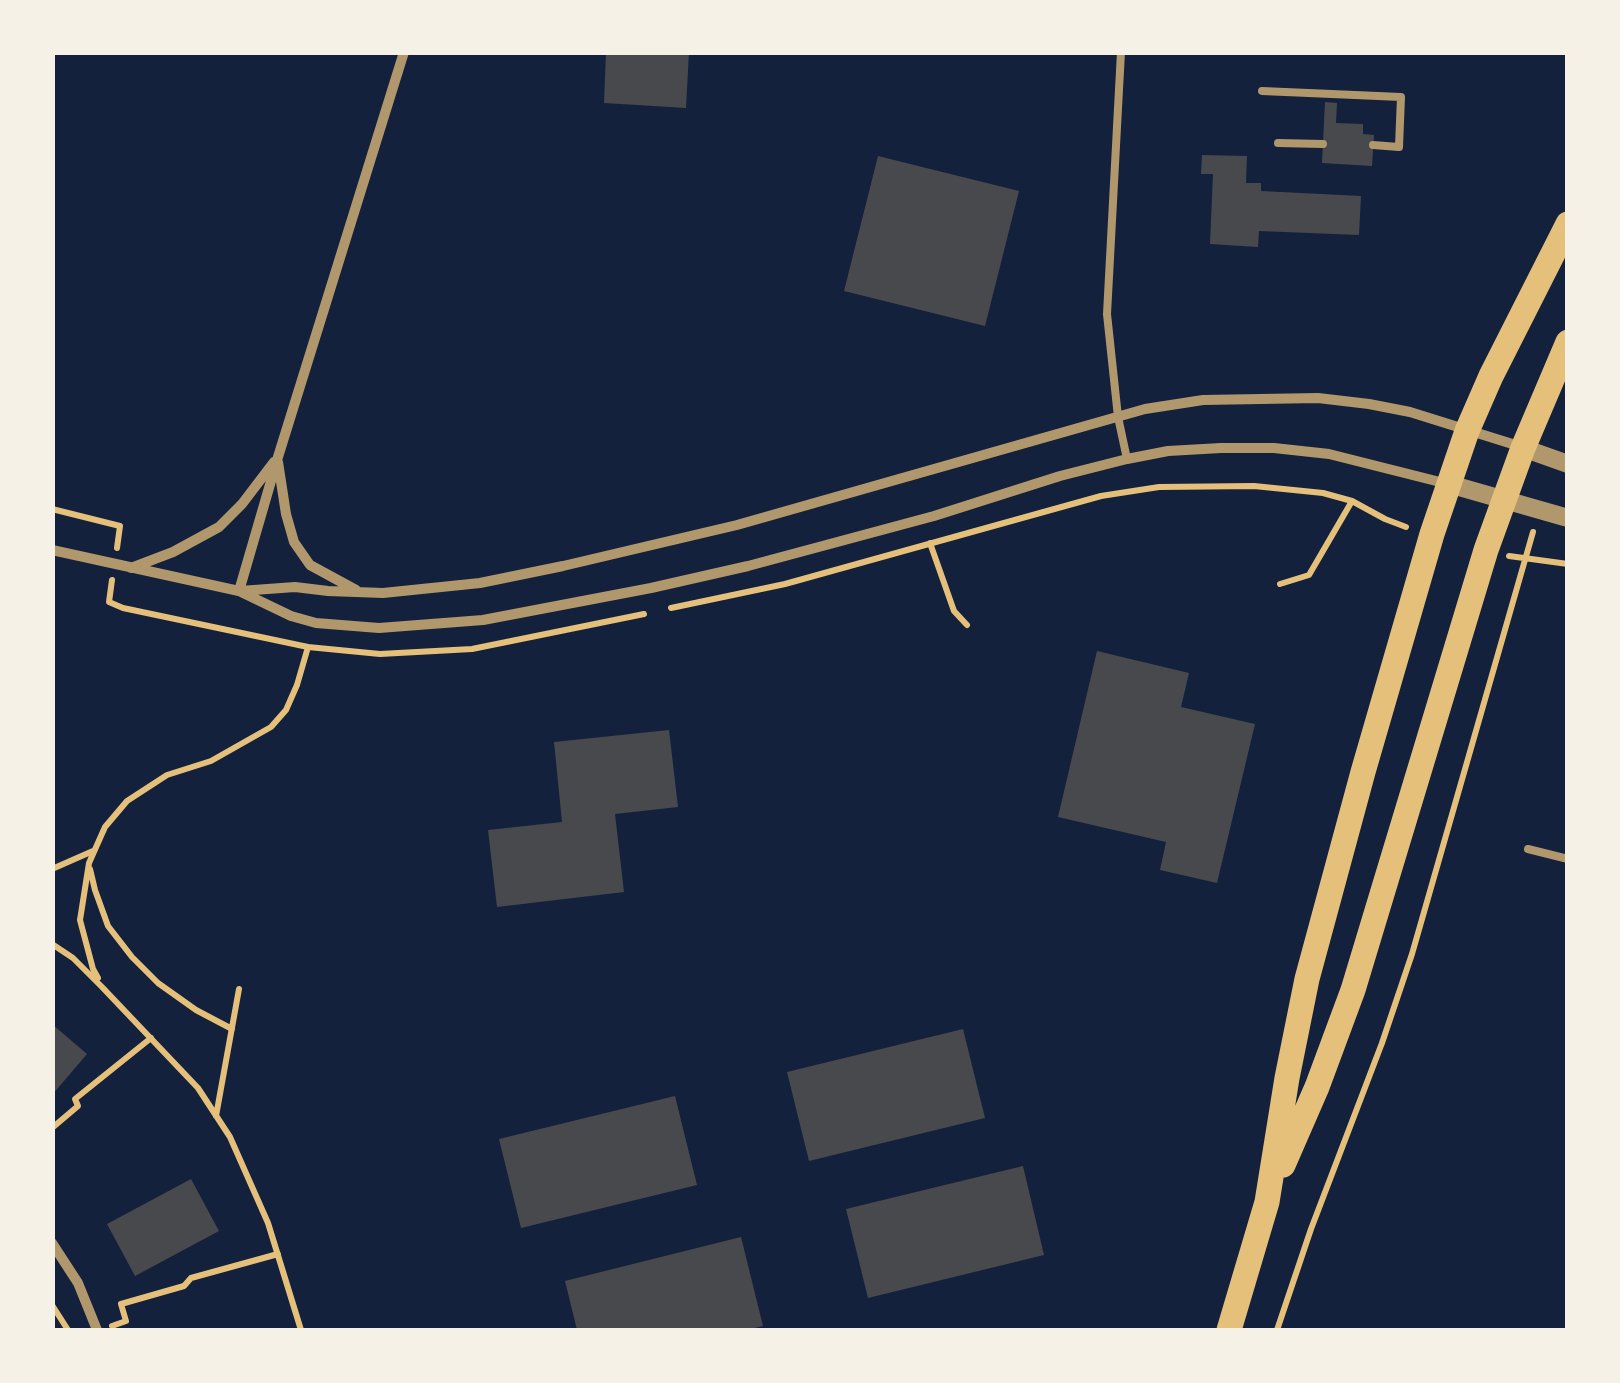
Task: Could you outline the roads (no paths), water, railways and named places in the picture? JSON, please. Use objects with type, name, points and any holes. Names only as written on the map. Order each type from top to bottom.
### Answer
[{"type":"main road","points":[[1229,1330],[1266,1202],[1307,979],[1363,772],[1449,484],[1491,376],[1568,224]]},
{"type":"main road","points":[[1266,1202],[1317,1087],[1353,990],[1503,500],[1568,342]]},
{"type":"street","points":[[239,591],[404,52]]},
{"type":"street","points":[[239,591],[294,588],[362,593],[480,582],[737,525],[1118,416],[1203,400],[1318,398],[1410,412],[1568,464]]},
{"type":"street","points":[[52,550],[239,591],[291,616],[316,623],[379,628],[484,620],[748,566],[934,516],[1046,480],[1168,451],[1274,448],[1330,454],[1568,518]]},
{"type":"street","points":[[129,568],[173,552],[219,526],[242,504],[278,457]]},
{"type":"street","points":[[278,457],[294,542],[310,565],[362,593]]},
{"type":"street","points":[[52,1243],[78,1283],[97,1330]]},
{"type":"lane","points":[[1121,52],[1107,314],[1126,459]]},
{"type":"lane","points":[[1262,91],[1401,97],[1398,147],[1373,146]]},
{"type":"lane","points":[[1278,143],[1323,144]]},
{"type":"lane","points":[[1528,850],[1568,859]]}]
